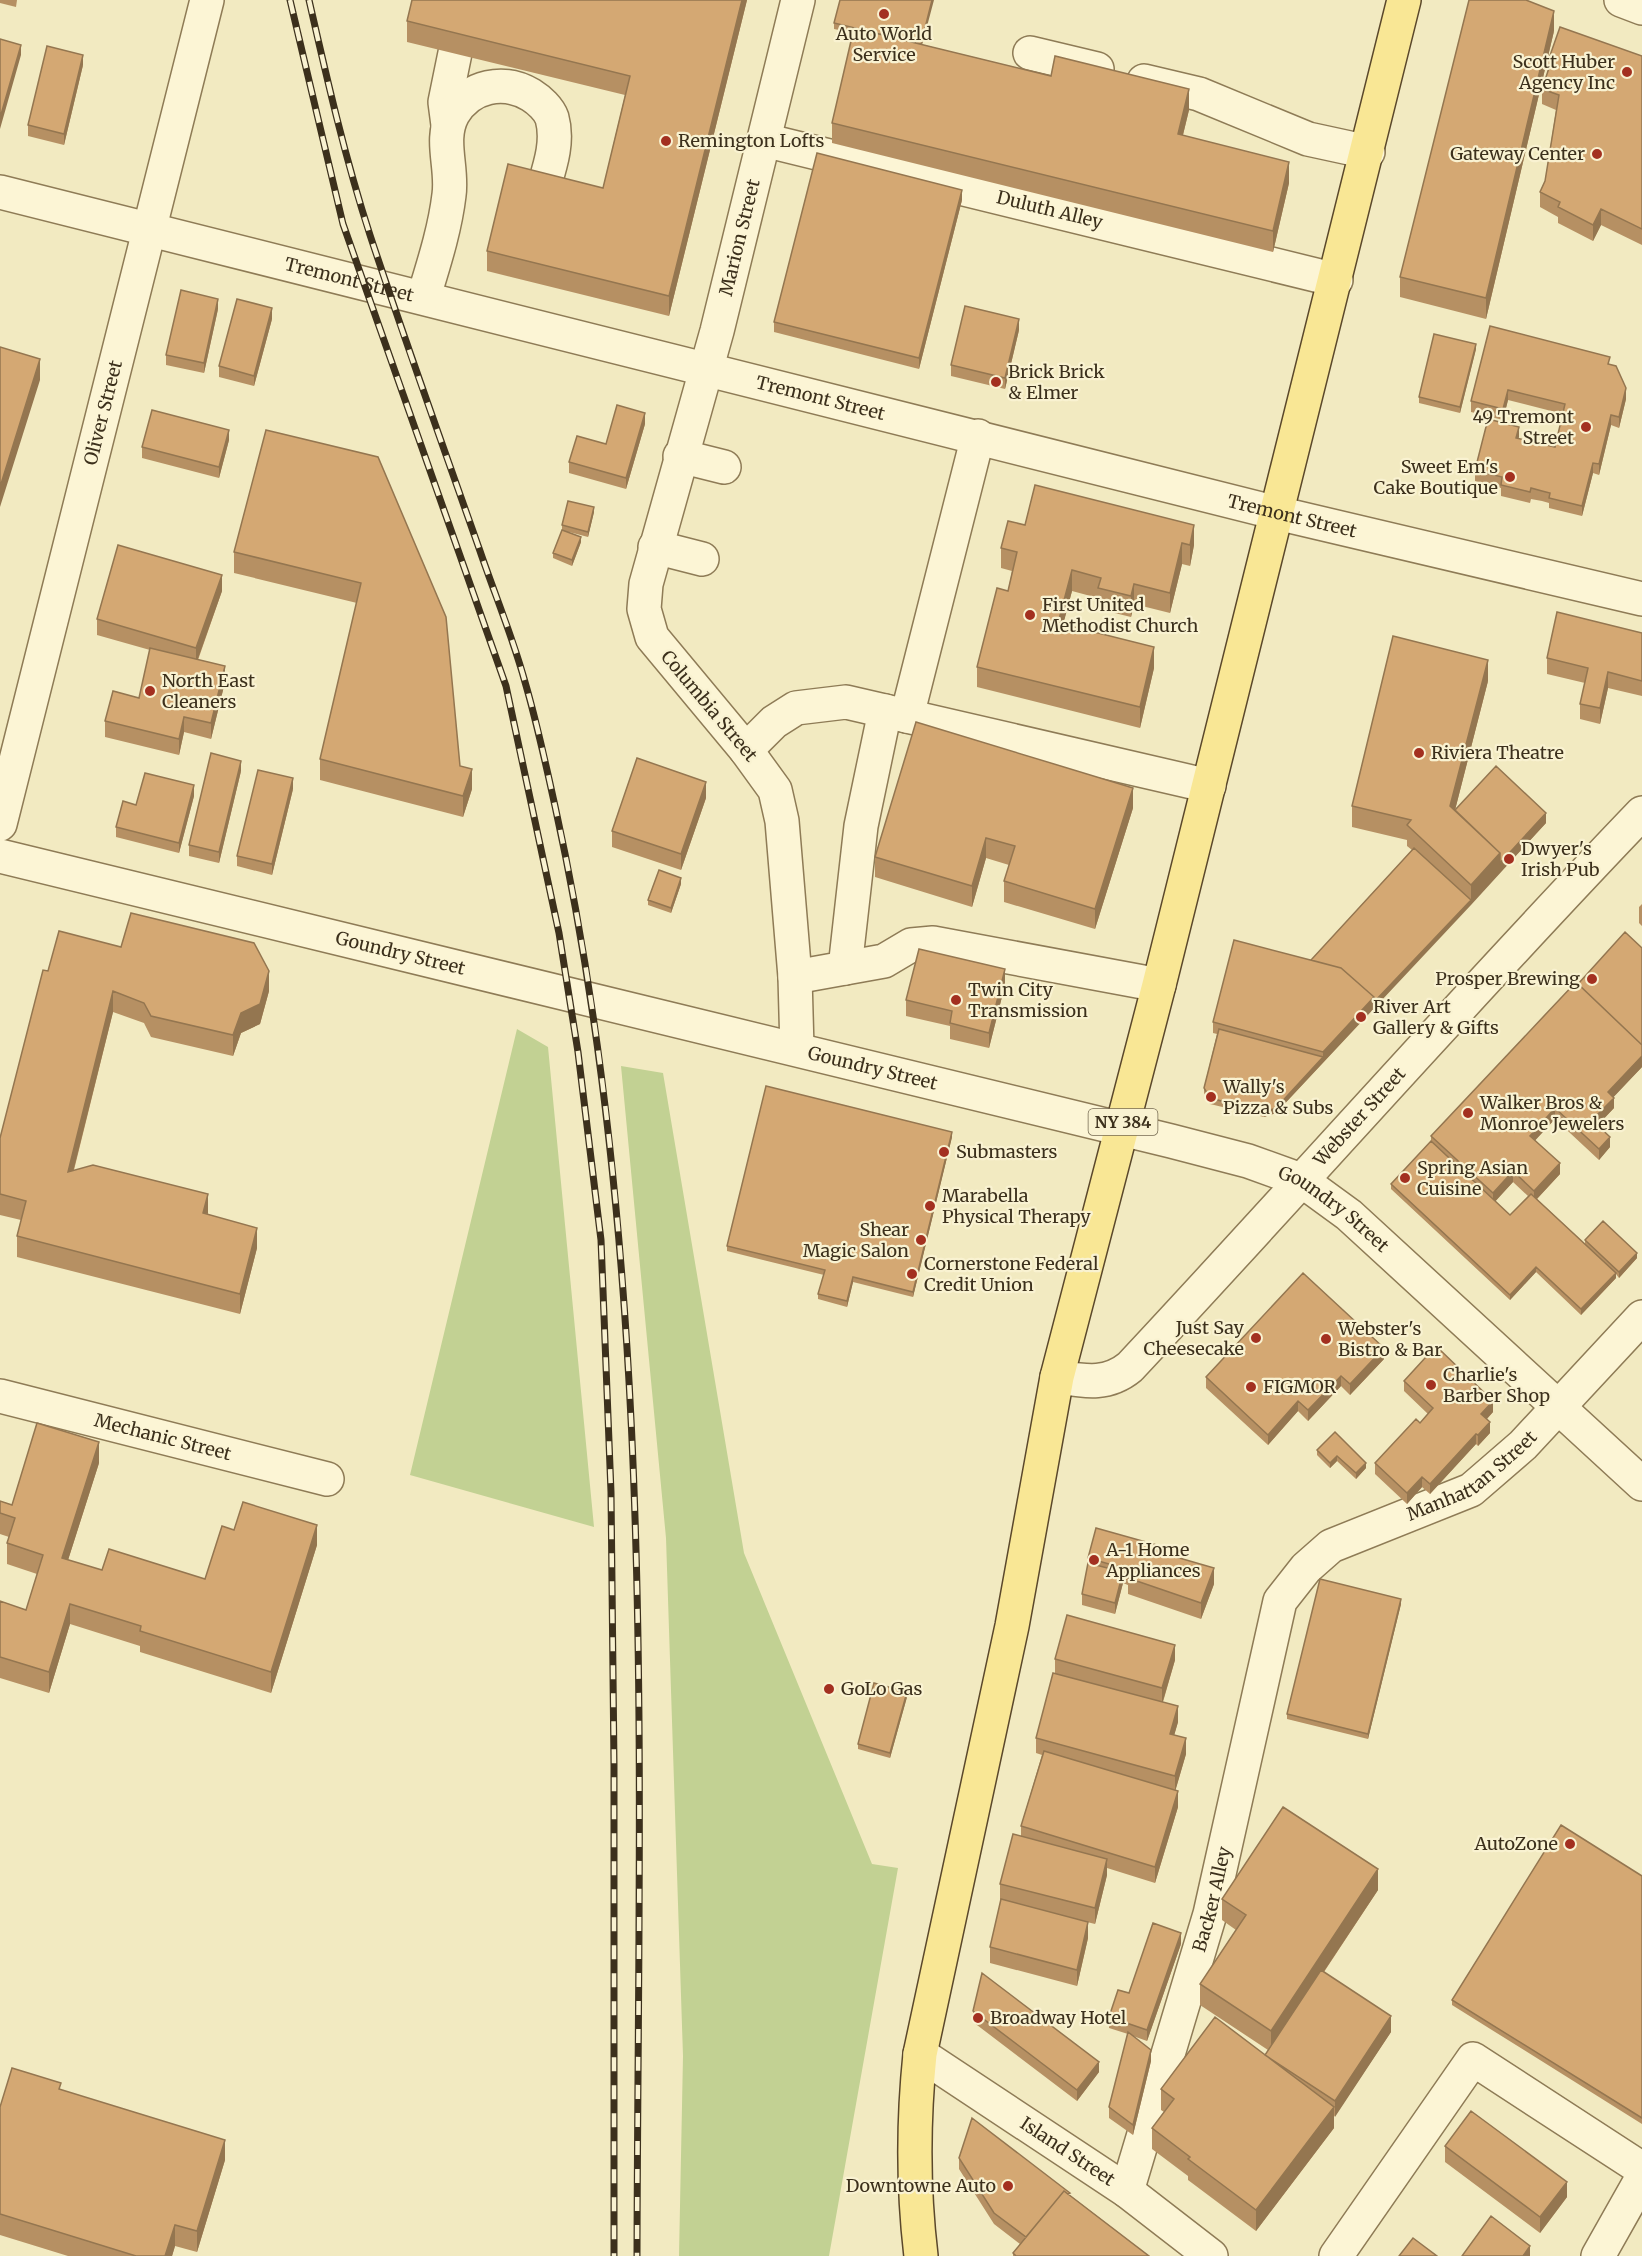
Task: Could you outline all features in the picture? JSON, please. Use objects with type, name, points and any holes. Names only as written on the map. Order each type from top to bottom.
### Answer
[{"type":"main road","name":"NY 384","points":[[921,2256],[917,2222],[914,2114],[920,2054],[1012,1626],[1056,1377],[1159,985],[1404,0]]},
{"type":"street","name":"Oliver Street","points":[[0,824],[207,0]]},
{"type":"street","name":"Marion Street","points":[[706,369],[798,0]]},
{"type":"street","points":[[1621,0],[1642,8]]},
{"type":"street","points":[[424,296],[445,222],[450,192],[445,143],[448,125],[445,102],[455,53]]},
{"type":"street","points":[[1030,53],[1198,94],[1308,139],[1368,152]]},
{"type":"street","points":[[448,125],[461,103],[479,90],[498,85],[518,87],[538,99],[551,115],[556,137],[542,193]]},
{"type":"street","name":"Duluth Alley","points":[[764,140],[1336,280]]},
{"type":"street","name":"Tremont Street","points":[[0,192],[424,296],[1277,513],[1642,600]]},
{"type":"street","name":"Columbia Street","points":[[706,369],[655,547],[645,592],[645,609],[652,637],[747,750],[775,790],[782,821],[795,977],[797,1049]]},
{"type":"street","points":[[845,968],[861,826],[978,436]]},
{"type":"street","points":[[680,456],[724,467]]},
{"type":"street","points":[[655,547],[702,559]]},
{"type":"street","points":[[747,750],[774,722],[796,708],[846,702],[1209,786]]},
{"type":"street","name":"Webster Street","points":[[1056,1377],[1090,1382],[1107,1380],[1125,1371],[1270,1218],[1301,1180],[1546,913],[1642,813]]},
{"type":"street","name":"Goundry Street","points":[[0,856],[1122,1128],[1248,1161],[1301,1180],[1349,1215],[1642,1484]]},
{"type":"street","points":[[795,977],[884,961],[911,945],[933,943],[1159,985]]},
{"type":"street","name":"Manhattan Street","points":[[1280,1601],[1306,1568],[1331,1546],[1471,1490],[1523,1445],[1642,1317]]},
{"type":"street","name":"Mechanic Street","points":[[0,1396],[327,1479]]},
{"type":"street","name":"Backer Alley","points":[[1127,2192],[1210,1914],[1280,1601]]},
{"type":"street","name":"Island Street","points":[[920,2054],[1127,2192],[1211,2256]]},
{"type":"street","points":[[1336,2256],[1473,2059],[1642,2169]]},
{"type":"street","points":[[1598,2256],[1642,2178]]},
{"type":"green space","points":[[517,1029],[548,1047],[594,1527],[410,1475]]},
{"type":"green space","points":[[621,1066],[663,1073],[744,1553],[872,1864],[898,1868],[829,2256],[679,2256],[683,2056],[666,1538]]},
{"type":"building","name":"Remington Lofts","points":[[412,0],[742,0],[669,296],[487,251],[508,164],[603,188],[630,76],[407,21]]},
{"type":"building","name":"Auto World Service","points":[[840,0],[932,0],[921,44],[834,23]]},
{"type":"building","points":[[1469,0],[1526,0],[1554,11],[1486,298],[1400,277]]},
{"type":"building","name":"Gateway Center","points":[[1560,27],[1642,56],[1642,229],[1601,209],[1593,225],[1558,207],[1560,202],[1540,192],[1545,181],[1559,95],[1542,89],[1550,65],[1547,64]]},
{"type":"building","points":[[854,28],[1051,76],[1055,56],[1189,89],[1178,134],[1289,162],[1273,231],[832,123]]},
{"type":"building","points":[[0,39],[21,45],[0,118]]},
{"type":"building","points":[[47,46],[83,55],[64,134],[28,125]]},
{"type":"building","points":[[817,153],[962,190],[919,358],[774,322]]},
{"type":"building","points":[[181,290],[218,299],[204,363],[166,355]]},
{"type":"building","points":[[237,299],[272,308],[254,376],[219,366]]},
{"type":"building","points":[[965,306],[1019,319],[1005,378],[951,365]]},
{"type":"building","name":"49 Tremont Street","points":[[1490,326],[1610,357],[1608,364],[1616,366],[1626,388],[1619,417],[1611,415],[1599,464],[1593,463],[1582,506],[1549,498],[1550,493],[1531,488],[1530,492],[1501,485],[1502,477],[1475,470],[1488,419],[1519,427],[1516,438],[1555,447],[1565,404],[1508,390],[1503,409],[1471,401]]},
{"type":"building","points":[[1434,334],[1476,344],[1460,407],[1419,397]]},
{"type":"building","points":[[0,347],[40,359],[0,487]]},
{"type":"building","points":[[617,405],[645,413],[626,478],[569,462],[577,436],[606,444]]},
{"type":"building","points":[[152,410],[229,430],[219,467],[142,447]]},
{"type":"building","points":[[266,430],[378,457],[446,617],[460,766],[472,769],[463,796],[320,759],[361,583],[234,552]]},
{"type":"building","name":"First United Methodist Church","points":[[1035,485],[1194,525],[1190,545],[1182,543],[1170,593],[1134,584],[1131,596],[1098,588],[1101,578],[1072,570],[1058,623],[1154,647],[1140,707],[977,667],[997,588],[1008,591],[1017,552],[1001,548],[1008,521],[1025,525]]},
{"type":"building","points":[[568,501],[594,507],[588,532],[562,525]]},
{"type":"building","points":[[562,530],[581,537],[572,560],[553,553]]},
{"type":"building","points":[[118,545],[222,575],[196,648],[97,619]]},
{"type":"building","points":[[1557,612],[1642,633],[1642,681],[1608,672],[1600,708],[1580,704],[1588,668],[1547,658]]},
{"type":"building","name":"Riviera Theatre","points":[[1393,636],[1488,660],[1450,806],[1500,853],[1471,885],[1407,825],[1411,820],[1352,806]]},
{"type":"building","points":[[150,648],[225,666],[211,723],[184,717],[179,739],[105,721],[113,691],[139,698]]},
{"type":"building","points":[[916,722],[1133,788],[1095,909],[1004,881],[1015,846],[986,838],[972,886],[875,857]]},
{"type":"building","points":[[211,753],[241,761],[219,852],[189,845]]},
{"type":"building","points":[[637,758],[706,782],[681,854],[612,831]]},
{"type":"building","points":[[1496,766],[1546,813],[1500,863],[1500,853],[1455,810]]},
{"type":"building","points":[[258,770],[293,778],[272,864],[237,856]]},
{"type":"building","points":[[145,773],[194,785],[179,843],[116,827],[123,801],[136,805]]},
{"type":"building","points":[[1414,848],[1471,900],[1374,1002],[1374,997],[1341,968],[1311,960]]},
{"type":"building","points":[[659,870],[681,878],[671,908],[648,900]]},
{"type":"building","points":[[131,913],[254,943],[269,971],[260,1004],[241,1013],[233,1035],[151,1016],[144,1003],[113,991],[68,1172],[93,1165],[208,1194],[203,1213],[257,1228],[240,1294],[17,1236],[26,1201],[0,1194],[0,1138],[43,970],[48,971],[59,931],[121,947]]},
{"type":"building","points":[[1625,932],[1642,948],[1642,1045],[1578,984]]},
{"type":"building","points":[[1234,940],[1341,968],[1374,997],[1323,1052],[1213,1022]]},
{"type":"building","name":"Twin City Transmission","points":[[919,949],[1005,969],[989,1033],[950,1023],[952,1011],[906,1000]]},
{"type":"building","points":[[1576,982],[1642,1045],[1642,1056],[1608,1092],[1614,1098],[1592,1120],[1610,1137],[1599,1149],[1555,1108],[1530,1136],[1560,1163],[1534,1191],[1513,1171],[1493,1193],[1431,1136]]},
{"type":"building","points":[[1219,1029],[1323,1057],[1276,1108],[1264,1112],[1210,1098],[1204,1088]]},
{"type":"building","points":[[766,1086],[952,1132],[913,1292],[853,1277],[847,1301],[818,1294],[825,1270],[727,1246]]},
{"type":"building","points":[[1431,1141],[1510,1215],[1531,1194],[1616,1273],[1581,1309],[1536,1267],[1510,1295],[1391,1184]]},
{"type":"building","points":[[1603,1221],[1637,1253],[1619,1272],[1585,1240]]},
{"type":"building","points":[[1303,1273],[1384,1348],[1350,1384],[1341,1376],[1308,1410],[1298,1401],[1268,1435],[1206,1377]]},
{"type":"building","points":[[1436,1346],[1493,1401],[1481,1414],[1490,1422],[1430,1484],[1422,1477],[1407,1493],[1375,1463],[1416,1419],[1420,1423],[1433,1408],[1404,1381]]},
{"type":"building","points":[[37,1423],[99,1442],[62,1558],[102,1570],[109,1549],[205,1579],[222,1526],[234,1530],[243,1502],[317,1525],[271,1672],[140,1631],[141,1626],[70,1604],[49,1672],[0,1657],[0,1601],[26,1610],[43,1555],[7,1543],[15,1518],[0,1513],[0,1501],[12,1505]]},
{"type":"building","points":[[1335,1432],[1366,1463],[1356,1473],[1337,1456],[1330,1463],[1317,1450]]},
{"type":"building","points":[[1096,1528],[1171,1549],[1169,1555],[1214,1568],[1201,1603],[1128,1578],[1130,1570],[1088,1558]]},
{"type":"building","points":[[1088,1563],[1123,1572],[1115,1603],[1082,1594]]},
{"type":"building","points":[[1320,1579],[1401,1599],[1368,1734],[1287,1714]]},
{"type":"building","points":[[1067,1615],[1175,1645],[1162,1688],[1055,1659]]},
{"type":"building","points":[[1053,1673],[1178,1706],[1170,1734],[1186,1738],[1175,1776],[1036,1738]]},
{"type":"building","name":"GoLo Gas","points":[[874,1683],[907,1692],[890,1753],[858,1744]]},
{"type":"building","points":[[1044,1751],[1178,1791],[1155,1867],[1021,1826]]},
{"type":"building","points":[[1283,1807],[1378,1869],[1271,2031],[1200,1984],[1246,1915],[1222,1899]]},
{"type":"building","points":[[1561,1825],[1642,1876],[1642,2118],[1452,2000]]},
{"type":"building","points":[[1013,1834],[1107,1859],[1095,1908],[1000,1884]]},
{"type":"building","points":[[1001,1899],[1088,1922],[1077,1970],[990,1947]]},
{"type":"building","points":[[1153,1923],[1181,1933],[1147,2030],[1109,2017],[1118,1990],[1129,1993]]},
{"type":"building","points":[[1321,1970],[1391,2016],[1335,2101],[1265,2055]]},
{"type":"building","points":[[982,1973],[1099,2062],[1077,2090],[973,2011]]},
{"type":"building","points":[[1215,2017],[1334,2107],[1256,2210],[1188,2159],[1190,2157],[1152,2128],[1174,2099],[1161,2089]]},
{"type":"building","points":[[1128,2032],[1151,2050],[1133,2125],[1109,2107]]},
{"type":"building","points":[[12,2068],[61,2083],[59,2089],[225,2140],[197,2231],[175,2225],[165,2256],[136,2256],[0,2214],[0,2107]]},
{"type":"building","points":[[1471,2111],[1567,2182],[1540,2217],[1445,2146]]},
{"type":"building","name":"Downtowne Auto","points":[[972,2118],[1070,2193],[1064,2191],[1026,2237],[994,2213],[959,2158]]},
{"type":"building","points":[[1064,2191],[1149,2256],[1016,2256],[1013,2253]]},
{"type":"building","points":[[1491,2216],[1530,2246],[1523,2256],[1462,2256]]},
{"type":"building","points":[[1413,2238],[1437,2256],[1399,2256]]},
{"type":"railway","points":[[290,0],[343,224],[506,686],[559,933],[578,1052],[601,1240],[611,1492],[614,1765],[614,2256]]},
{"type":"railway","points":[[309,0],[344,148],[370,235],[525,682],[555,806],[588,984],[612,1164],[627,1346],[635,1528],[639,1711],[637,2256]]},
{"type":"place","name":"Auto World Service","points":[[884,14]]},
{"type":"place","name":"Scott Huber Agency Inc","points":[[1627,72]]},
{"type":"place","name":"Remington Lofts","points":[[666,141]]},
{"type":"place","name":"Gateway Center","points":[[1597,154]]},
{"type":"place","name":"Brick Brick & Elmer","points":[[996,382]]},
{"type":"place","name":"49 Tremont Street","points":[[1586,427]]},
{"type":"place","name":"Sweet Em's Cake Boutique","points":[[1510,477]]},
{"type":"place","name":"First United Methodist Church","points":[[1030,615]]},
{"type":"place","name":"North East Cleaners","points":[[150,691]]},
{"type":"place","name":"Riviera Theatre","points":[[1419,753]]},
{"type":"place","name":"Dwyer's Irish Pub","points":[[1509,859]]},
{"type":"place","name":"Prosper Brewing","points":[[1592,979]]},
{"type":"place","name":"Twin City Transmission","points":[[956,1000]]},
{"type":"place","name":"River Art Gallery & Gifts","points":[[1361,1017]]},
{"type":"place","name":"Wally's Pizza & Subs","points":[[1211,1097]]},
{"type":"place","name":"Walker Bros & Monroe Jewelers","points":[[1468,1113]]},
{"type":"place","name":"Submasters","points":[[944,1152]]},
{"type":"place","name":"Spring Asian Cuisine","points":[[1405,1178]]},
{"type":"place","name":"Marabella Physical Therapy","points":[[930,1206]]},
{"type":"place","name":"Shear Magic Salon","points":[[921,1240]]},
{"type":"place","name":"Cornerstone Federal Credit Union","points":[[912,1274]]},
{"type":"place","name":"Just Say Cheesecake","points":[[1256,1338]]},
{"type":"place","name":"Webster's Bistro & Bar","points":[[1326,1339]]},
{"type":"place","name":"Charlie's Barber Shop","points":[[1431,1385]]},
{"type":"place","name":"FIGMOR","points":[[1251,1387]]},
{"type":"place","name":"A-1 Home Appliances","points":[[1094,1560]]},
{"type":"place","name":"GoLo Gas","points":[[829,1689]]},
{"type":"place","name":"AutoZone","points":[[1570,1844]]},
{"type":"place","name":"Broadway Hotel","points":[[978,2018]]},
{"type":"place","name":"Downtowne Auto","points":[[1008,2186]]}]
